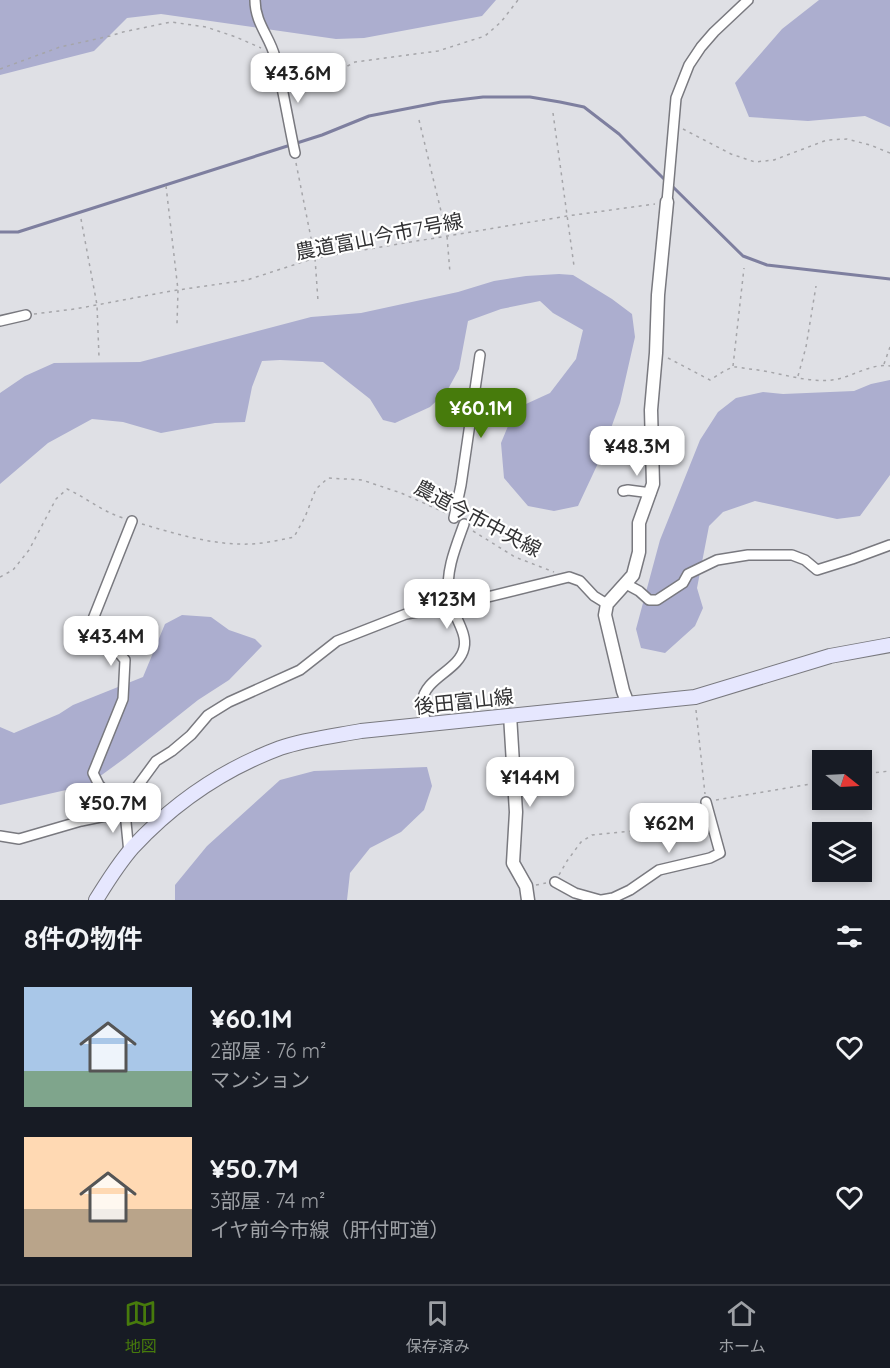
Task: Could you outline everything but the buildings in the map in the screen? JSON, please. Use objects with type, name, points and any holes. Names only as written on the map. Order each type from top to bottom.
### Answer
[{"type":"main road","name":"後田富山線","points":[[96,900],[129,853],[164,817],[208,784],[280,748],[313,739],[361,731],[695,697],[830,656],[890,645]]},
{"type":"street","points":[[255,0],[255,8],[262,30],[275,57],[295,153]]},
{"type":"street","points":[[628,704],[606,615],[607,604],[633,575],[639,552],[639,523],[653,484],[651,410],[658,294],[676,98],[689,65],[701,47],[748,0]]},
{"type":"street","points":[[0,321],[26,315]]},
{"type":"street","points":[[454,518],[480,355]]},
{"type":"street","points":[[623,491],[651,493]]},
{"type":"street","points":[[125,812],[99,785],[93,773],[123,699],[125,660],[119,652],[96,638],[93,619],[132,521]]},
{"type":"street","points":[[426,724],[421,703],[424,694],[464,651],[465,641],[448,593],[448,578],[464,524]]},
{"type":"street","points":[[626,584],[649,600],[657,600],[683,583],[688,574],[717,560],[748,555],[792,555],[805,560],[817,570],[890,545]]},
{"type":"street","points":[[129,853],[126,802],[156,761],[191,735],[208,715],[229,702],[300,670],[336,641],[406,614],[451,606],[568,578],[580,581],[594,596],[607,604]]},
{"type":"street","points":[[510,715],[516,812],[513,863],[526,886],[528,900]]},
{"type":"street","points":[[555,882],[575,893],[593,899],[613,898],[630,890],[659,870],[710,858],[720,853],[706,802]]},
{"type":"street","points":[[0,836],[19,839],[81,821],[125,812]]},
{"type":"path","points":[[0,69],[60,47],[171,22],[206,27],[236,37],[275,57],[327,76],[355,62],[438,51],[485,36],[501,22],[518,0]]},
{"type":"path","points":[[553,113],[574,267]]},
{"type":"path","points":[[419,120],[447,236],[450,273]]},
{"type":"path","points":[[674,124],[731,154],[755,162],[774,160],[827,140],[847,139],[890,153]]},
{"type":"path","points":[[295,153],[315,258],[318,301]]},
{"type":"path","points":[[166,186],[178,290],[177,324]]},
{"type":"path","name":"農道富山今市7号線","points":[[26,315],[247,280],[315,258],[567,216],[668,196]]},
{"type":"path","points":[[81,219],[97,305],[99,357]]},
{"type":"path","points":[[733,367],[744,268]]},
{"type":"path","points":[[798,377],[806,347],[816,286]]},
{"type":"path","points":[[884,365],[890,347]]},
{"type":"path","points":[[656,353],[710,380],[733,367],[834,380],[855,372],[884,365],[890,366]]},
{"type":"path","name":"農道今市中央線","points":[[0,577],[12,570],[29,550],[56,499],[67,489],[79,494],[107,513],[190,538],[238,544],[294,537],[316,489],[328,478],[362,480],[401,493],[454,518]]},
{"type":"path","name":"農道今市中央線","points":[[464,524],[515,557],[568,578]]},
{"type":"path","points":[[526,886],[555,882],[581,842],[592,835],[641,830],[703,814],[706,802],[695,697]]},
{"type":"path","points":[[872,773],[890,771]]},
{"type":"path","points":[[706,802],[812,784]]},
{"type":"shaded area","points":[[0,0],[496,0],[482,16],[364,38],[336,39],[161,14],[127,18],[94,51],[0,75]]},
{"type":"shaded area","points":[[819,0],[890,0],[890,127],[865,116],[808,121],[749,117],[735,83],[782,29]]},
{"type":"shaded area","points":[[559,274],[573,275],[632,314],[635,337],[620,403],[600,459],[578,506],[554,511],[528,506],[504,478],[501,443],[515,409],[550,393],[576,359],[583,330],[553,313],[540,301],[501,309],[468,321],[459,369],[447,391],[430,407],[395,423],[383,420],[370,399],[323,362],[262,361],[252,387],[245,422],[215,423],[161,433],[123,422],[92,419],[48,443],[0,484],[0,393],[25,376],[54,363],[140,362],[311,317],[361,313],[458,292],[494,281]]},
{"type":"shaded area","points":[[890,380],[890,475],[860,516],[837,519],[755,501],[723,512],[709,526],[697,588],[703,608],[695,626],[665,653],[641,648],[636,629],[660,540],[700,440],[718,412],[736,398],[763,392],[783,394],[854,391]]},
{"type":"shaded area","points":[[182,615],[211,617],[229,630],[255,639],[262,646],[229,680],[198,700],[88,785],[0,805],[0,727],[14,733],[59,714],[73,705],[143,677],[165,624]]},
{"type":"shaded area","points":[[427,767],[432,786],[424,810],[401,832],[370,848],[350,873],[347,900],[175,900],[175,885],[207,846],[280,780],[314,771]]},
{"type":"waterway","points":[[0,232],[18,232],[322,135],[369,116],[441,102],[483,97],[530,97],[584,107],[619,134],[666,181]]},
{"type":"waterway","points":[[671,185],[743,256],[767,265],[890,279]]}]
